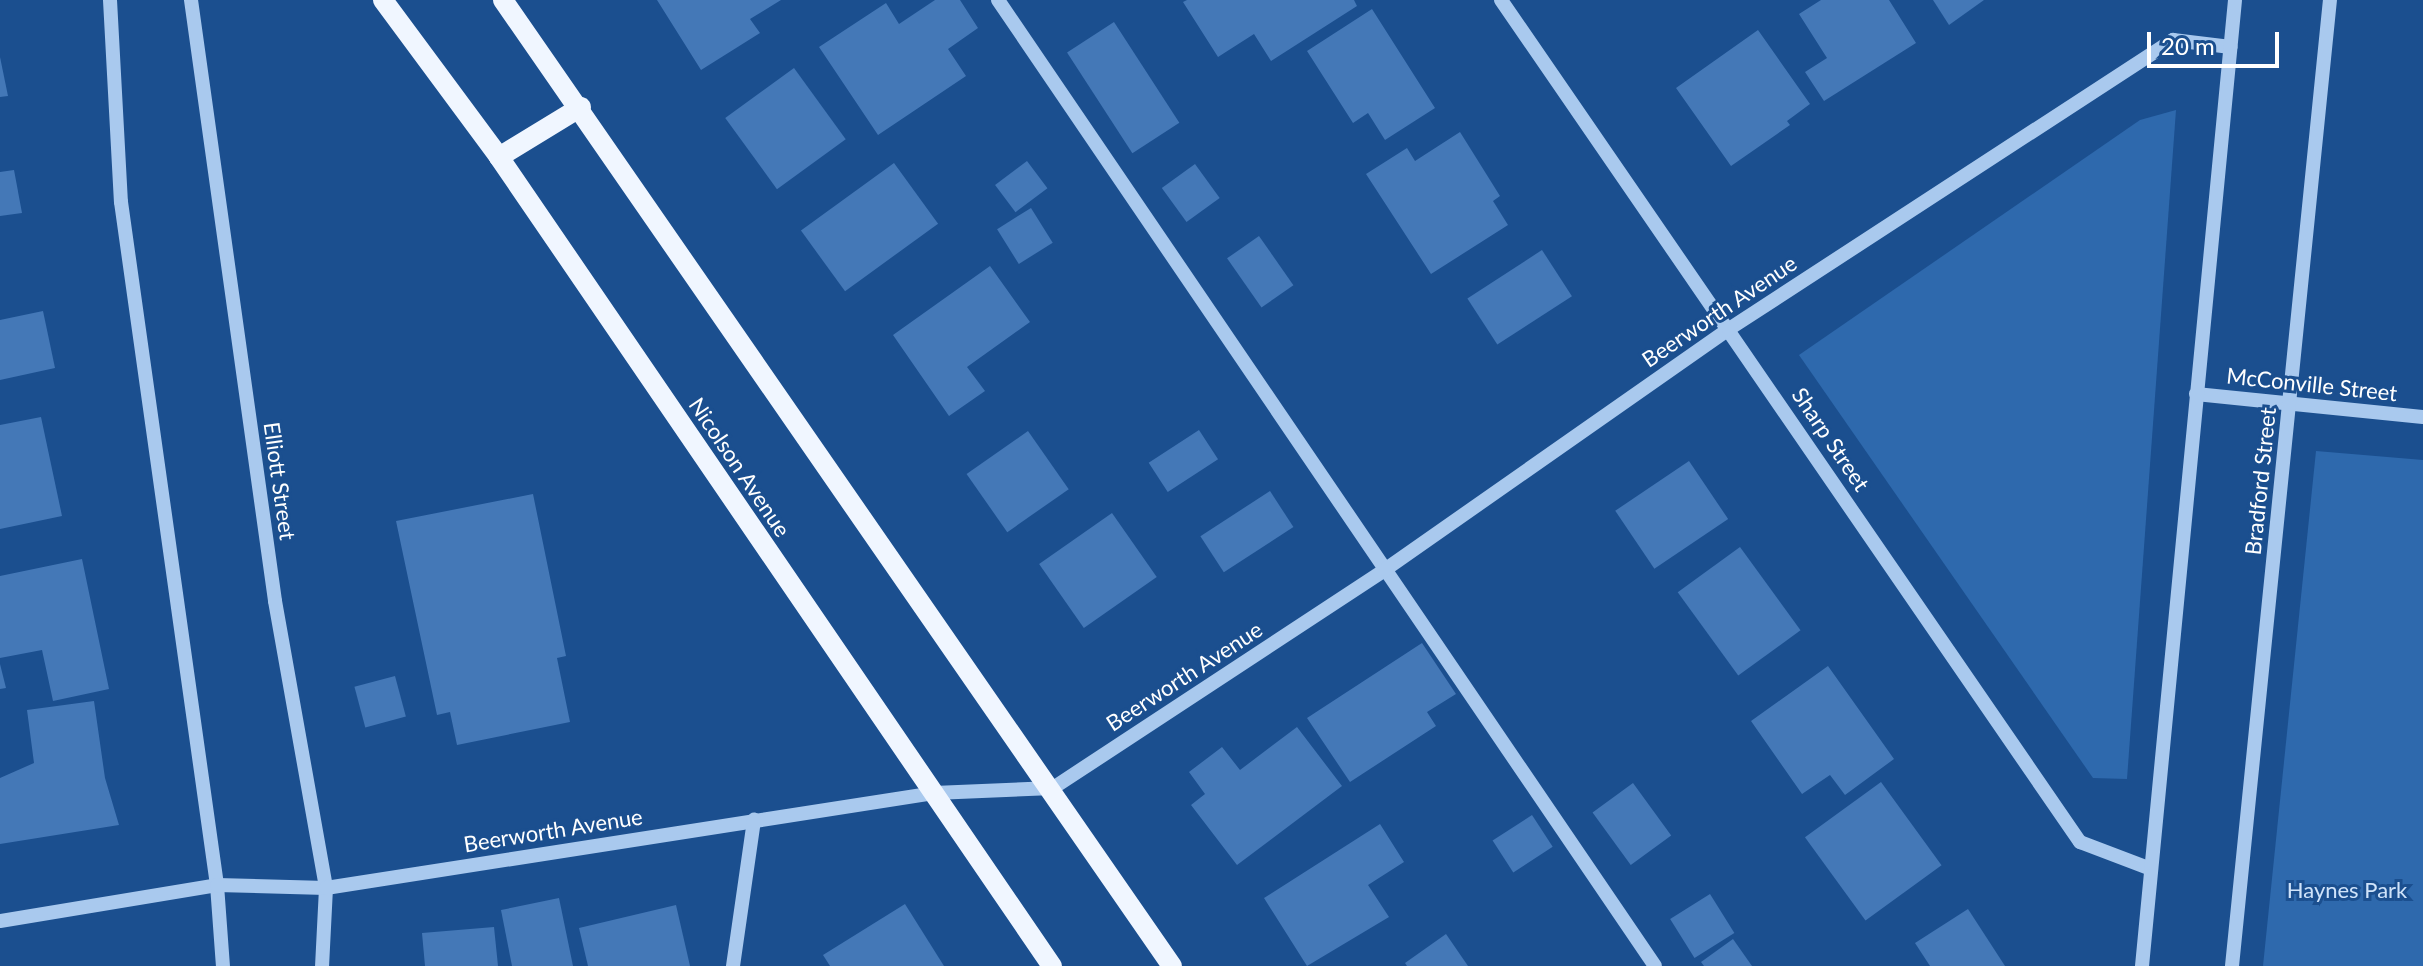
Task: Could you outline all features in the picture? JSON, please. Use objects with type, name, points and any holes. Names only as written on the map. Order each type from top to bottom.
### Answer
[{"type":"main road","name":"Nicolson Avenue","points":[[383,0],[499,157],[1052,966]]},
{"type":"main road","points":[[503,0],[581,107],[1053,788],[1172,966]]},
{"type":"main road","points":[[499,157],[581,107]]},
{"type":"street","points":[[110,0],[121,202],[217,885],[223,966]]},
{"type":"street","name":"Elliott Street","points":[[191,0],[275,601],[326,888],[322,966]]},
{"type":"street","points":[[193,16],[203,0]]},
{"type":"street","points":[[998,0],[1655,966]]},
{"type":"street","name":"Sharp Street","points":[[1501,0],[2080,842],[2151,869]]},
{"type":"street","points":[[2142,966],[2235,0]]},
{"type":"street","name":"Bradford Street","points":[[2232,966],[2330,0]]},
{"type":"street","name":"Beerworth Avenue","points":[[0,921],[217,885],[326,888],[934,793],[1053,788],[1386,569],[1729,329],[2173,40],[2231,47]]},
{"type":"street","name":"McConville Street","points":[[2196,394],[2423,417]]},
{"type":"street","points":[[733,966],[754,820]]},
{"type":"green space","points":[[2176,110],[2127,779],[2093,778],[1799,355],[2140,120]]},
{"type":"green space","name":"Haynes Park","points":[[2316,451],[2423,460],[2423,966],[2263,966]]},
{"type":"building","points":[[657,0],[781,0],[750,19],[760,33],[701,70]]},
{"type":"building","points":[[935,0],[960,0],[978,28],[948,49],[966,76],[878,135],[819,47],[886,3],[899,24]]},
{"type":"building","points":[[1354,0],[1357,6],[1271,61],[1254,34],[1218,57],[1183,2]]},
{"type":"building","points":[[1821,0],[1889,0],[1916,43],[1824,101],[1805,72],[1827,58],[1799,14]]},
{"type":"building","points":[[1933,0],[1984,0],[1949,25]]},
{"type":"building","points":[[1372,9],[1435,108],[1385,140],[1368,113],[1353,123],[1307,51]]},
{"type":"building","points":[[1114,22],[1179,123],[1132,153],[1067,52]]},
{"type":"building","points":[[1758,30],[1810,104],[1787,121],[1790,125],[1731,166],[1676,88]]},
{"type":"building","points":[[0,57],[8,96],[0,97]]},
{"type":"building","points":[[794,68],[846,139],[777,189],[725,118]]},
{"type":"building","points":[[1460,132],[1500,196],[1493,201],[1508,225],[1431,274],[1366,174],[1407,148],[1415,161]]},
{"type":"building","points":[[1027,161],[1047,188],[1016,212],[995,185]]},
{"type":"building","points":[[894,163],[938,224],[845,291],[801,231]]},
{"type":"building","points":[[1195,164],[1220,198],[1187,222],[1162,188]]},
{"type":"building","points":[[14,170],[22,213],[0,216],[0,172]]},
{"type":"building","points":[[1031,208],[1053,243],[1019,264],[997,229]]},
{"type":"building","points":[[1259,236],[1293,285],[1261,308],[1227,258]]},
{"type":"building","points":[[1542,250],[1572,296],[1497,345],[1467,298]]},
{"type":"building","points":[[990,266],[1030,322],[967,367],[985,391],[949,416],[893,335]]},
{"type":"building","points":[[43,311],[55,368],[0,380],[0,320]]},
{"type":"building","points":[[41,417],[62,516],[0,529],[0,425]]},
{"type":"building","points":[[1199,430],[1218,459],[1168,492],[1149,463]]},
{"type":"building","points":[[1028,431],[1069,489],[1007,532],[967,474]]},
{"type":"building","points":[[1689,461],[1728,519],[1654,569],[1615,511]]},
{"type":"building","points":[[1270,491],[1293,527],[1224,572],[1200,536]]},
{"type":"building","points":[[533,494],[566,656],[557,658],[570,722],[457,745],[450,712],[437,715],[396,521]]},
{"type":"building","points":[[1112,513],[1157,577],[1084,628],[1039,564]]},
{"type":"building","points":[[1740,547],[1801,630],[1738,676],[1678,592]]},
{"type":"building","points":[[82,559],[109,689],[53,701],[42,650],[0,658],[0,576]]},
{"type":"building","points":[[1422,643],[1456,694],[1427,712],[1436,726],[1350,782],[1307,718]]},
{"type":"building","points":[[0,664],[6,688],[0,689]]},
{"type":"building","points":[[1828,666],[1894,759],[1845,795],[1830,775],[1802,794],[1751,721]]},
{"type":"building","points":[[395,676],[406,717],[365,727],[354,687]]},
{"type":"building","points":[[94,701],[105,778],[119,825],[0,844],[0,778],[34,763],[27,710]]},
{"type":"building","points":[[1297,727],[1342,786],[1237,865],[1191,805],[1205,794],[1189,772],[1222,747],[1240,770]]},
{"type":"building","points":[[1881,782],[1942,865],[1865,921],[1805,837]]},
{"type":"building","points":[[1633,783],[1671,836],[1631,865],[1593,812]]},
{"type":"building","points":[[1532,815],[1553,847],[1513,872],[1493,841]]},
{"type":"building","points":[[1380,824],[1404,862],[1368,885],[1389,917],[1307,966],[1264,898]]},
{"type":"building","points":[[1710,894],[1734,933],[1695,958],[1670,919]]},
{"type":"building","points":[[559,898],[573,966],[512,966],[501,910]]},
{"type":"building","points":[[905,904],[944,966],[830,966],[823,955]]},
{"type":"building","points":[[676,905],[690,966],[588,966],[579,928]]},
{"type":"building","points":[[1968,909],[2005,966],[1930,966],[1915,943]]},
{"type":"building","points":[[494,927],[498,966],[425,966],[422,933]]},
{"type":"building","points":[[1446,934],[1468,966],[1407,966],[1405,963]]},
{"type":"building","points":[[1733,939],[1752,966],[1704,966],[1701,962]]}]
